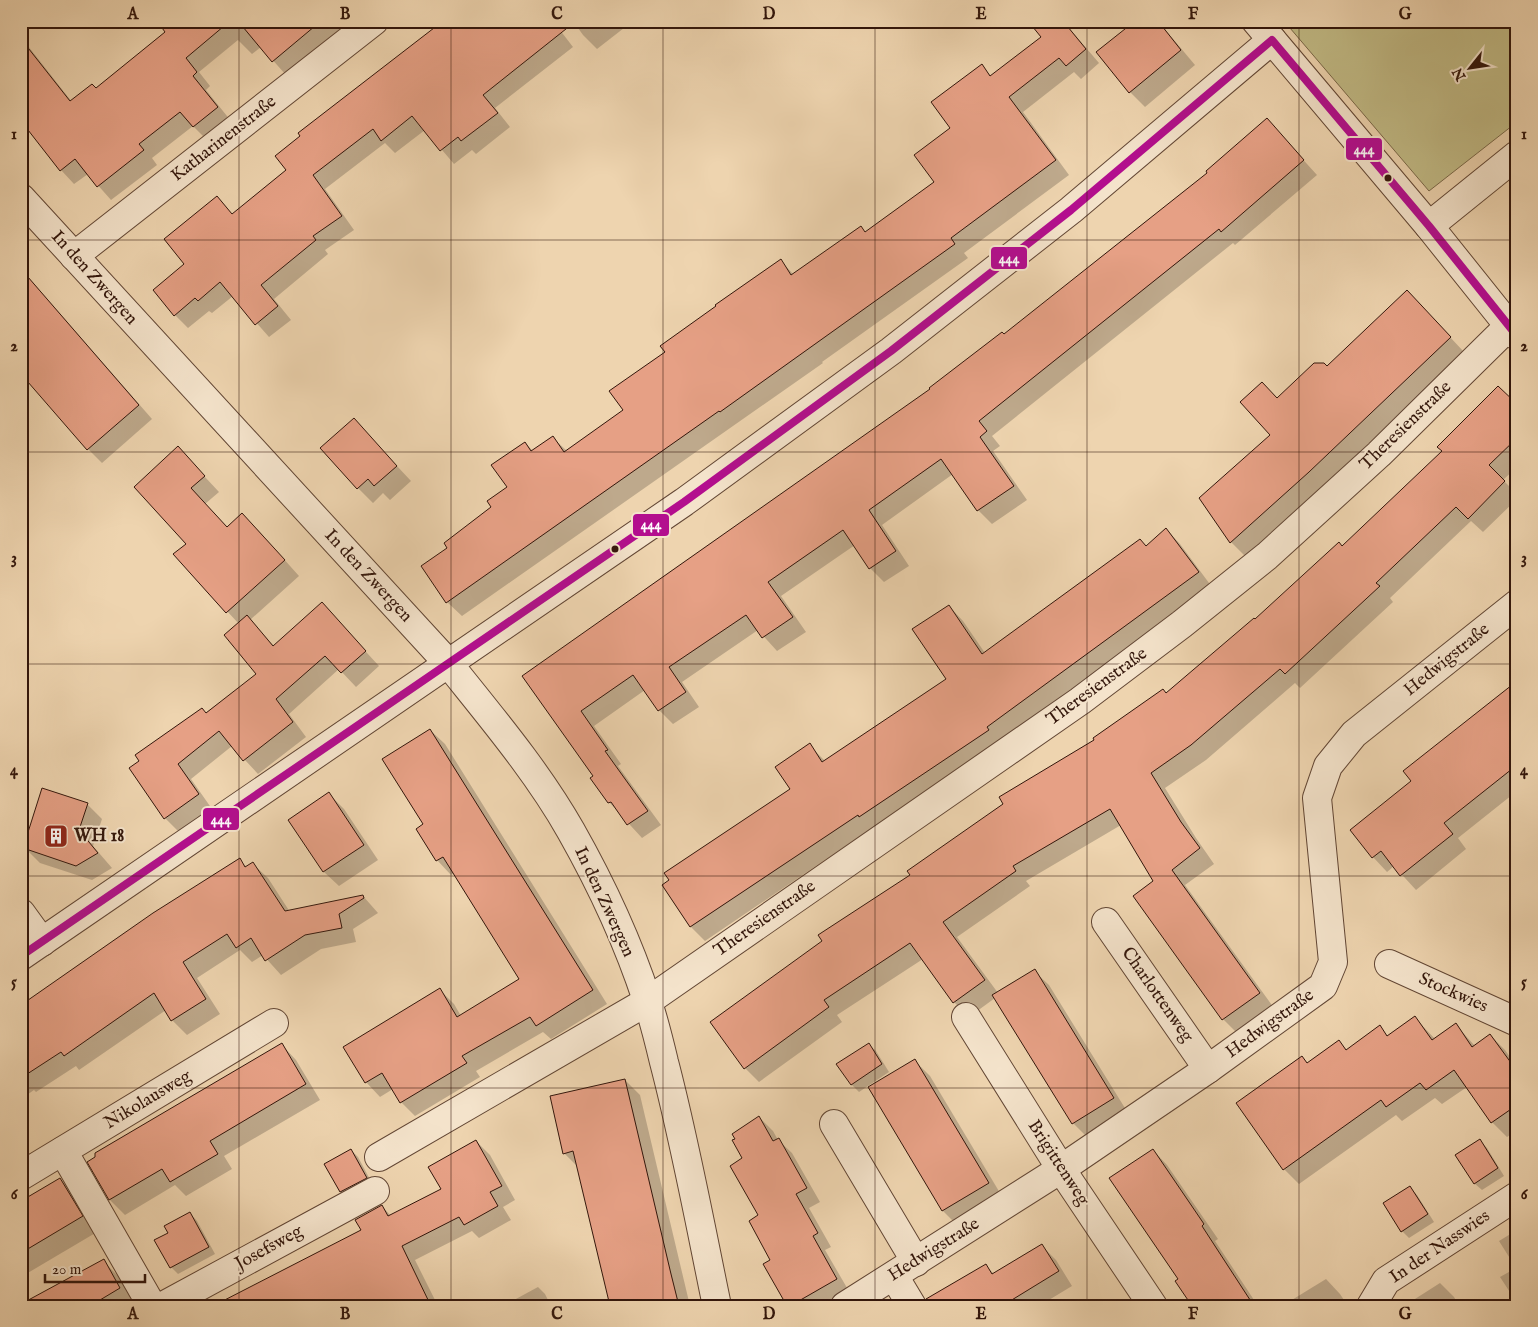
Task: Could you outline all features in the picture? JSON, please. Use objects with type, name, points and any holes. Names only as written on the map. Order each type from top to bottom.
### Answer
[{"type":"street","name":"Katharinenstraße","points":[[74,256],[374,21]]},
{"type":"street","points":[[21,913],[32,949],[684,502],[891,351],[1072,210],[1264,31],[1429,226],[1513,331]]},
{"type":"street","points":[[1429,226],[1517,155]]},
{"type":"street","name":"In den Zwergen","points":[[21,198],[448,663],[525,763],[571,831],[601,889],[627,947],[648,1001],[675,1104],[716,1306]]},
{"type":"street","name":"Theresienstraße","points":[[648,1001],[1080,702],[1182,624],[1267,556],[1513,331]]},
{"type":"street","name":"Hedwigstraße","points":[[845,1306],[1061,1169],[1208,1069],[1323,986],[1333,962],[1317,798],[1328,766],[1354,734],[1517,604]]},
{"type":"street","name":"Charlottenweg","points":[[1106,922],[1208,1069]]},
{"type":"street","name":"Stockwies","points":[[1389,964],[1517,1022]]},
{"type":"street","points":[[380,1157],[648,1001]]},
{"type":"street","name":"Brigittenweg","points":[[966,1017],[1061,1169],[1153,1306]]},
{"type":"street","name":"Nikolausweg","points":[[21,1176],[274,1023]]},
{"type":"street","points":[[834,1124],[905,1269],[912,1306]]},
{"type":"street","points":[[62,1151],[152,1306]]},
{"type":"street","name":"Josefsweg","points":[[163,1306],[375,1191]]},
{"type":"street","name":"In der Nasswies","points":[[1371,1306],[1386,1281],[1517,1196]]},
{"type":"shaded area","points":[[1284,21],[1517,21],[1517,122],[1429,191]]},
{"type":"building","points":[[157,21],[230,21],[186,58],[197,72],[193,76],[218,107],[193,127],[180,112],[139,144],[144,150],[97,187],[75,159],[60,171],[21,121],[21,39],[70,101],[92,84],[96,88],[165,32]]},
{"type":"building","points":[[238,21],[321,21],[272,62]]},
{"type":"building","points":[[443,21],[576,21],[483,95],[498,113],[461,141],[458,137],[440,151],[412,116],[381,141],[373,129],[313,175],[342,216],[313,236],[316,240],[261,285],[278,306],[255,325],[220,282],[198,301],[195,298],[174,316],[153,290],[184,264],[164,239],[217,196],[232,214],[286,170],[275,156],[300,136],[298,133]]},
{"type":"building","points":[[1028,21],[1063,21],[1086,49],[1066,66],[1059,58],[1009,97],[1056,160],[951,238],[955,244],[720,412],[446,603],[421,566],[447,548],[444,543],[491,507],[487,501],[507,487],[491,465],[525,442],[531,451],[553,436],[564,452],[623,410],[609,391],[665,352],[660,346],[715,305],[781,259],[791,275],[861,226],[865,232],[934,182],[914,155],[950,128],[931,102],[982,64],[990,76],[1041,37]]},
{"type":"building","points":[[1135,21],[1158,21],[1181,50],[1129,93],[1096,52]]},
{"type":"building","points":[[1267,118],[1304,160],[1221,232],[1219,229],[979,421],[987,431],[980,437],[1014,486],[977,511],[941,459],[869,510],[896,551],[869,569],[843,530],[768,582],[793,617],[762,638],[746,615],[669,667],[686,692],[658,711],[633,675],[581,711],[608,750],[605,751],[648,811],[627,825],[611,802],[608,803],[590,778],[593,776],[522,676],[930,389],[1002,332],[1004,334],[1207,173],[1206,171]]},
{"type":"building","points":[[21,269],[139,405],[87,450],[21,374]]},
{"type":"building","points":[[1407,290],[1451,337],[1309,472],[1230,543],[1199,498],[1270,435],[1240,402],[1262,382],[1277,398],[1314,363],[1324,363],[1327,366]]},
{"type":"building","points":[[1498,386],[1517,404],[1517,438],[1489,465],[1505,481],[1468,519],[1456,507],[1376,583],[1380,586],[1285,674],[1280,669],[1191,745],[1151,773],[1181,822],[1200,848],[1172,870],[1260,993],[1222,1020],[1133,896],[1153,881],[1110,809],[1013,866],[1016,871],[943,922],[985,980],[953,1003],[910,943],[824,1000],[829,1007],[744,1069],[710,1022],[822,941],[818,935],[910,875],[907,871],[1003,804],[999,797],[1094,740],[1093,738],[1163,689],[1166,693],[1255,619],[1339,542],[1342,546],[1442,451],[1437,447]]},
{"type":"building","points":[[354,418],[397,466],[374,486],[368,479],[357,489],[320,448]]},
{"type":"building","points":[[178,446],[205,476],[191,488],[227,527],[242,513],[285,560],[226,613],[173,554],[186,544],[134,487]]},
{"type":"building","points":[[1166,528],[1199,572],[987,727],[989,730],[690,927],[662,885],[669,880],[664,873],[790,789],[775,767],[810,743],[822,762],[946,679],[912,629],[949,605],[982,654],[1140,539],[1146,546]]},
{"type":"building","points":[[322,602],[366,651],[341,673],[325,656],[276,699],[293,722],[243,761],[219,731],[178,764],[199,794],[164,819],[129,768],[139,761],[135,755],[202,708],[206,713],[256,674],[224,635],[247,615],[273,646]]},
{"type":"building","points":[[1517,681],[1517,765],[1444,823],[1453,834],[1400,876],[1381,851],[1372,858],[1350,830],[1411,781],[1403,771]]},
{"type":"building","points":[[430,729],[593,990],[536,1026],[530,1017],[462,1056],[467,1063],[400,1103],[382,1073],[365,1083],[343,1047],[440,988],[457,1017],[519,979],[443,857],[436,861],[416,829],[423,824],[382,759]]},
{"type":"building","name":"WH 18","points":[[42,788],[88,803],[79,830],[98,853],[76,866],[23,848]]},
{"type":"building","points":[[329,792],[364,845],[323,872],[288,820]]},
{"type":"building","points":[[240,858],[245,867],[253,862],[285,911],[363,895],[364,898],[339,914],[342,928],[305,935],[265,961],[251,938],[236,948],[227,934],[183,962],[206,999],[171,1021],[154,993],[64,1056],[61,1052],[21,1078],[21,1005],[153,913]]},
{"type":"building","points":[[1035,969],[1114,1098],[1072,1124],[992,995]]},
{"type":"building","points":[[1415,1016],[1432,1040],[1456,1023],[1472,1047],[1490,1034],[1517,1071],[1517,1105],[1491,1123],[1454,1070],[1426,1090],[1420,1083],[1386,1107],[1381,1100],[1283,1170],[1236,1103],[1302,1056],[1307,1063],[1339,1040],[1346,1050],[1380,1025],[1387,1036]]},
{"type":"building","points":[[282,1043],[306,1084],[210,1141],[218,1154],[170,1182],[162,1169],[109,1200],[87,1162],[95,1157],[95,1153]]},
{"type":"building","points":[[869,1043],[882,1064],[851,1085],[836,1064]]},
{"type":"building","points":[[915,1059],[989,1183],[942,1211],[868,1087]]},
{"type":"building","points":[[625,1079],[679,1306],[610,1306],[573,1151],[563,1154],[550,1096]]},
{"type":"building","points":[[759,1116],[773,1141],[779,1138],[807,1188],[796,1194],[818,1233],[813,1236],[837,1279],[790,1306],[787,1306],[763,1264],[770,1260],[749,1221],[758,1215],[730,1166],[742,1158],[732,1140],[735,1139],[732,1134]]},
{"type":"building","points":[[1480,1139],[1498,1168],[1474,1184],[1455,1155]]},
{"type":"building","points":[[476,1140],[502,1186],[490,1192],[498,1206],[464,1225],[459,1217],[402,1246],[431,1306],[213,1306],[361,1230],[355,1220],[382,1205],[388,1216],[441,1189],[428,1167]]},
{"type":"building","points":[[351,1149],[367,1178],[340,1192],[324,1164]]},
{"type":"building","points":[[1153,1149],[1204,1224],[1202,1226],[1254,1306],[1192,1306],[1175,1281],[1178,1279],[1109,1178]]},
{"type":"building","points":[[60,1178],[83,1216],[21,1253],[21,1201]]},
{"type":"building","points":[[1410,1186],[1428,1214],[1401,1232],[1383,1203]]},
{"type":"building","points":[[190,1212],[209,1247],[170,1268],[154,1240],[168,1233],[164,1226]]},
{"type":"building","points":[[1042,1244],[1059,1271],[1002,1306],[928,1306],[926,1299],[986,1264],[992,1274]]},
{"type":"building","points":[[104,1259],[120,1288],[90,1306],[21,1306],[21,1304]]},
{"type":"transit line","name":"444","points":[[21,956],[684,502],[891,351],[1071,210],[1272,40],[1429,226],[1517,336]]},
{"type":"place","name":"WH 18","points":[[56,836]]}]
